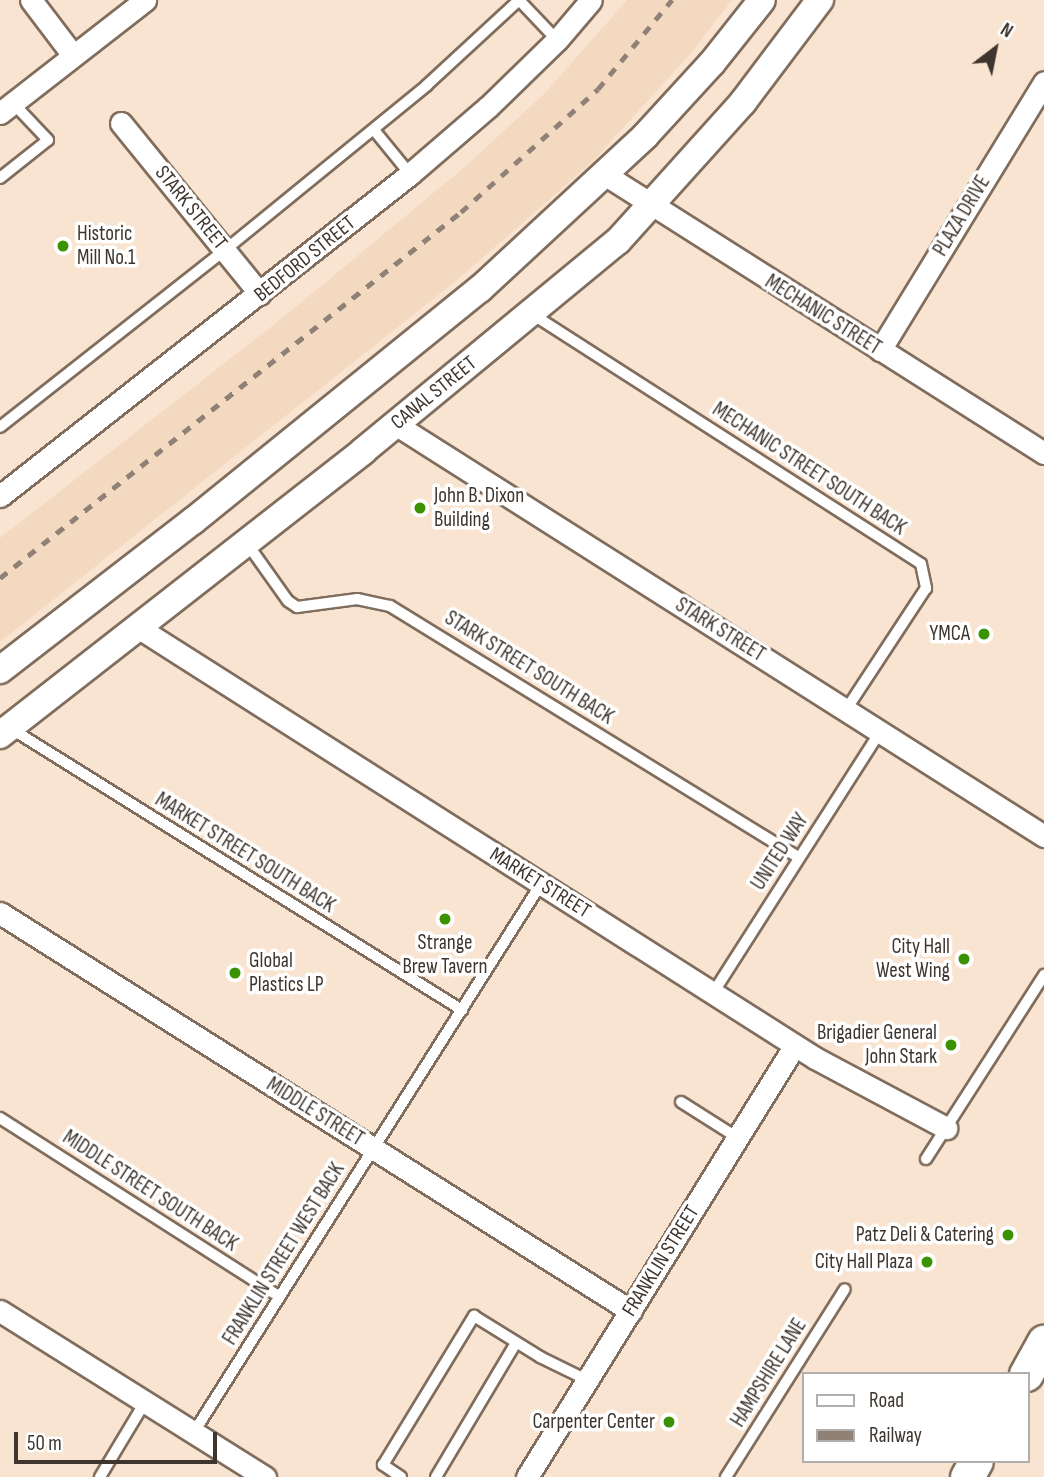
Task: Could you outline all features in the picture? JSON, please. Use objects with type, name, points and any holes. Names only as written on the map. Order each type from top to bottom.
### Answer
[{"type":"main road","points":[[1027,1372],[1044,1342]]},
{"type":"street","points":[[6,108],[72,54],[145,0]]},
{"type":"street","name":"BEDFORD STREET","points":[[0,496],[260,295],[410,174],[488,107],[557,40],[591,0]]},
{"type":"street","points":[[0,670],[345,400],[480,289],[604,174],[688,90],[762,0]]},
{"type":"street","name":"CANAL STREET","points":[[5,732],[395,424],[618,241],[743,102],[820,0]]},
{"type":"street","points":[[33,1],[72,54]]},
{"type":"street","name":"PLAZA DRIVE","points":[[880,350],[1044,82]]},
{"type":"street","name":"STARK STREET","points":[[121,123],[260,295]]},
{"type":"street","name":"MECHANIC STREET","points":[[604,174],[1044,453]]},
{"type":"street","name":"STARK STREET","points":[[395,424],[1044,836]]},
{"type":"street","name":"MARKET STREET","points":[[139,628],[795,1045],[946,1128]]},
{"type":"street","name":"MIDDLE STREET","points":[[0,912],[631,1311]]},
{"type":"street","name":"FRANKLIN STREET","points":[[527,1477],[795,1045]]},
{"type":"street","points":[[0,1311],[265,1477]]},
{"type":"lane","points":[[0,427],[374,130],[519,0],[557,40]]},
{"type":"lane","points":[[0,178],[48,140],[6,108]]},
{"type":"lane","points":[[374,130],[410,174]]},
{"type":"lane","name":"MECHANIC STREET SOUTH BACK","points":[[532,314],[921,564],[926,588],[846,710]]},
{"type":"lane","name":"STARK STREET SOUTH BACK","points":[[246,542],[288,601],[297,607],[357,599],[390,606],[799,858]]},
{"type":"lane","name":"MARKET STREET SOUTH BACK","points":[[5,732],[462,1010]]},
{"type":"lane","name":"UNITED WAY","points":[[713,993],[880,732]]},
{"type":"lane","name":"FRANKLIN STREET WEST BACK","points":[[194,1432],[541,884]]},
{"type":"lane","points":[[926,1159],[1044,975]]},
{"type":"lane","points":[[681,1102],[738,1138]]},
{"type":"lane","name":"MIDDLE STREET SOUTH BACK","points":[[0,1118],[280,1297]]},
{"type":"lane","name":"HAMPSHIRE LANE","points":[[726,1477],[845,1289]]},
{"type":"lane","points":[[401,1477],[383,1465],[474,1316],[516,1343],[587,1380]]},
{"type":"lane","points":[[436,1477],[516,1343]]},
{"type":"lane","points":[[100,1477],[145,1402]]},
{"type":"shaded area","points":[[627,0],[732,0],[691,53],[591,163],[456,281],[0,642],[0,538],[286,315],[466,166],[546,92]]},
{"type":"railway","points":[[0,578],[461,212],[598,89],[672,0]]},
{"type":"place","name":"Historic Mill No.1","points":[[63,246]]},
{"type":"place","name":"John B. Dixon Building","points":[[420,508]]},
{"type":"place","name":"YMCA","points":[[984,634]]},
{"type":"place","name":"Strange Brew Tavern","points":[[445,919]]},
{"type":"place","name":"City Hall West Wing","points":[[964,959]]},
{"type":"place","name":"Global Plastics LP","points":[[235,973]]},
{"type":"place","name":"Brigadier General John Stark","points":[[951,1045]]},
{"type":"place","name":"Patz Deli & Catering","points":[[1008,1235]]},
{"type":"place","name":"City Hall Plaza","points":[[927,1262]]},
{"type":"place","name":"Carpenter Center","points":[[669,1422]]}]
